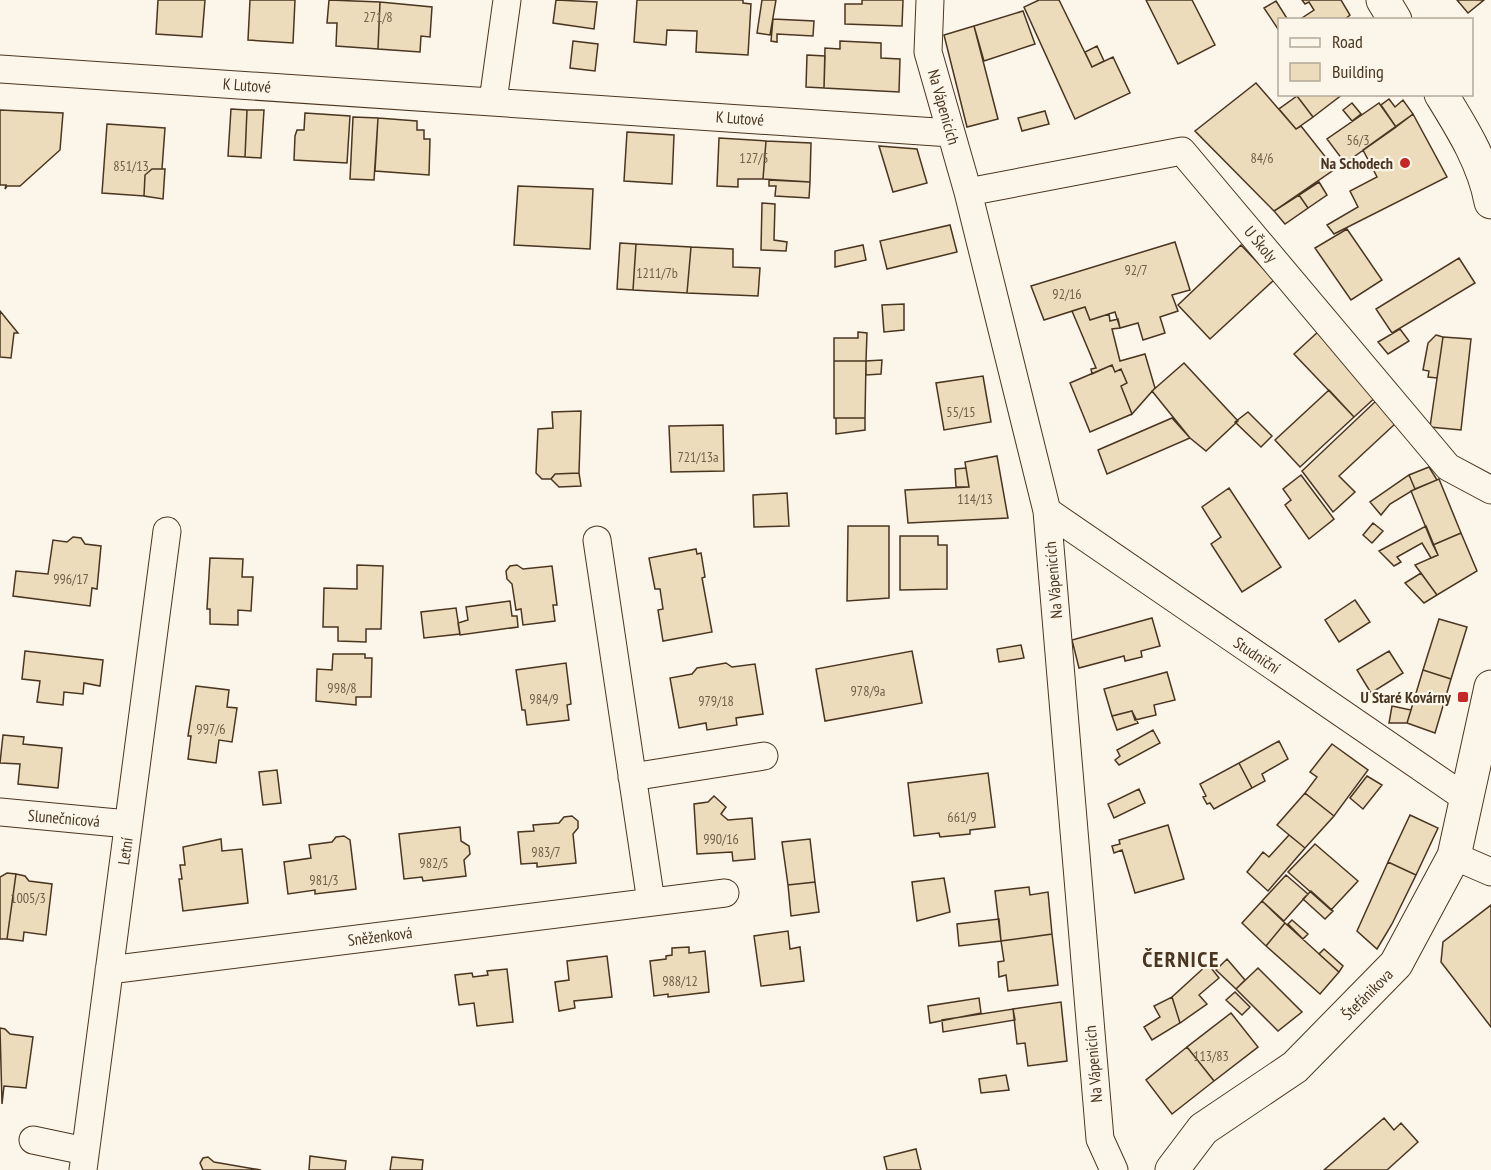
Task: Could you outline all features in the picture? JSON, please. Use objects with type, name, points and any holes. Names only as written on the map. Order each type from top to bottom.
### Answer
[{"type":"street","points":[[493,101],[507,0]]},
{"type":"street","name":"Na Vápenicích","points":[[930,0],[928,52],[968,192],[1047,511],[1100,1139],[1114,1170]]},
{"type":"street","points":[[1383,0],[1394,18]]},
{"type":"street","name":"K Lutové","points":[[0,69],[951,133]]},
{"type":"street","points":[[1443,96],[1478,133],[1491,202]]},
{"type":"street","name":"U Školy","points":[[968,192],[1182,151],[1448,467],[1491,490]]},
{"type":"street","name":"Studniční","points":[[1047,511],[1467,799]]},
{"type":"street","name":"Letní","points":[[84,1161],[167,531]]},
{"type":"street","points":[[597,540],[651,902]]},
{"type":"street","name":"Štefánikova","points":[[1172,1170],[1203,1129],[1295,1067],[1396,964],[1454,856],[1491,687]]},
{"type":"street","points":[[632,777],[764,756]]},
{"type":"street","name":"Slunečnicová","points":[[0,812],[128,824]]},
{"type":"street","points":[[1454,856],[1491,872]]},
{"type":"street","name":"Sněženková","points":[[109,970],[725,893]]},
{"type":"street","points":[[33,1140],[84,1161]]},
{"type":"building","points":[[158,0],[205,0],[202,37],[156,34]]},
{"type":"building","points":[[250,0],[295,0],[293,43],[248,40]]},
{"type":"building","points":[[329,0],[380,2],[378,49],[336,46],[337,23],[327,23]]},
{"type":"building","points":[[556,0],[597,2],[594,29],[553,23]]},
{"type":"building","points":[[637,0],[743,0],[743,3],[751,4],[748,55],[696,52],[697,31],[667,30],[666,45],[634,42]]},
{"type":"building","points":[[762,0],[776,0],[770,35],[757,33]]},
{"type":"building","points":[[862,0],[903,0],[902,26],[845,24],[845,4],[862,4]]},
{"type":"building","points":[[1039,0],[1059,0],[1092,67],[1113,57],[1130,93],[1075,119],[1024,7]]},
{"type":"building","points":[[1146,0],[1192,0],[1215,45],[1178,64]]},
{"type":"building","points":[[1302,0],[1341,0],[1350,15],[1346,18],[1302,18],[1314,10],[1309,2],[1305,4]]},
{"type":"building","points":[[1457,0],[1484,0],[1468,13]]},
{"type":"building","points":[[1276,1],[1287,18],[1278,18],[1278,29],[1264,8]]},
{"type":"building","points":[[380,2],[432,7],[430,37],[421,36],[420,52],[378,49]]},
{"type":"building","points":[[1023,11],[1035,44],[984,61],[974,26]]},
{"type":"building","points":[[773,19],[814,21],[813,36],[777,34],[777,42],[771,41]]},
{"type":"building","points":[[974,26],[998,119],[967,127],[944,35]]},
{"type":"building","points":[[573,41],[598,44],[595,71],[570,68]]},
{"type":"building","points":[[840,41],[881,43],[881,58],[900,59],[899,92],[824,88],[825,48],[840,49]]},
{"type":"building","points":[[1097,46],[1104,61],[1092,67],[1085,52]]},
{"type":"building","points":[[807,55],[825,56],[824,88],[806,87]]},
{"type":"building","points":[[1256,83],[1296,129],[1301,126],[1335,169],[1274,211],[1195,131]]},
{"type":"building","points":[[1297,96],[1340,96],[1313,117]]},
{"type":"building","points":[[1297,96],[1313,117],[1296,129],[1279,109]]},
{"type":"building","points":[[1389,99],[1395,107],[1403,100],[1413,114],[1396,127],[1381,105]]},
{"type":"building","points":[[1352,103],[1361,114],[1352,121],[1343,110]]},
{"type":"building","points":[[1379,103],[1396,127],[1345,163],[1327,139]]},
{"type":"building","points":[[231,109],[247,110],[245,157],[228,156]]},
{"type":"building","points":[[0,110],[63,113],[60,150],[20,186],[7,186],[5,189],[6,185],[0,185]]},
{"type":"building","points":[[247,110],[264,110],[261,158],[245,157]]},
{"type":"building","points":[[1045,111],[1049,124],[1022,131],[1018,118]]},
{"type":"building","points":[[305,113],[350,116],[347,163],[294,160],[295,136],[297,130],[304,130]]},
{"type":"building","name":"Na Schodech","points":[[1413,114],[1447,177],[1334,234],[1327,225],[1358,207],[1350,191],[1377,177],[1363,150]]},
{"type":"building","points":[[353,117],[378,118],[374,180],[350,179]]},
{"type":"building","points":[[378,118],[417,121],[417,130],[424,130],[424,139],[430,139],[429,175],[375,171]]},
{"type":"building","points":[[107,124],[165,128],[162,169],[152,169],[145,175],[144,196],[102,193]]},
{"type":"building","points":[[627,132],[674,135],[672,184],[624,181]]},
{"type":"building","points":[[719,138],[766,141],[763,179],[738,179],[738,187],[717,186]]},
{"type":"building","points":[[766,141],[811,143],[810,182],[763,179]]},
{"type":"building","points":[[879,146],[917,149],[927,183],[893,192]]},
{"type":"building","points":[[152,169],[165,169],[163,199],[144,196],[145,175]]},
{"type":"building","points":[[769,180],[810,182],[809,198],[775,196],[776,186],[769,186]]},
{"type":"building","points":[[1319,182],[1327,195],[1308,208],[1299,195]]},
{"type":"building","points":[[518,186],[593,189],[590,249],[514,245]]},
{"type":"building","points":[[1299,195],[1308,208],[1285,224],[1274,211]]},
{"type":"building","points":[[762,203],[775,204],[774,240],[787,242],[786,251],[761,250]]},
{"type":"building","points":[[950,225],[957,252],[887,269],[880,241]]},
{"type":"building","points":[[1347,229],[1382,280],[1351,300],[1315,248]]},
{"type":"building","points":[[1175,242],[1190,290],[1172,295],[1178,311],[1160,317],[1165,333],[1143,340],[1138,323],[1120,328],[1115,312],[1090,320],[1085,307],[1044,320],[1031,286]]},
{"type":"building","points":[[620,243],[636,244],[633,290],[617,289]]},
{"type":"building","points":[[636,244],[691,247],[687,293],[633,290]]},
{"type":"building","points":[[863,245],[866,260],[835,267],[835,251]]},
{"type":"building","points":[[1241,245],[1274,280],[1210,339],[1178,305]]},
{"type":"building","points":[[691,247],[733,249],[733,267],[760,268],[758,296],[687,293]]},
{"type":"building","points":[[1459,258],[1475,283],[1392,333],[1376,309]]},
{"type":"building","points":[[904,304],[904,330],[884,332],[882,305]]},
{"type":"building","points":[[1085,307],[1090,320],[1109,314],[1110,321],[1118,319],[1120,328],[1112,329],[1120,361],[1145,354],[1155,388],[1132,414],[1121,386],[1127,383],[1121,369],[1115,372],[1112,365],[1092,374],[1091,369],[1096,368],[1072,311]]},
{"type":"building","points":[[0,311],[18,333],[14,333],[11,358],[0,357]]},
{"type":"building","points":[[1400,329],[1409,341],[1388,354],[1378,342]]},
{"type":"building","points":[[1320,330],[1378,395],[1354,417],[1294,354]]},
{"type":"building","points":[[858,332],[867,333],[866,361],[834,361],[834,338],[858,338]]},
{"type":"building","points":[[1436,335],[1443,337],[1437,378],[1428,377],[1429,371],[1423,370],[1428,343]]},
{"type":"building","points":[[1443,337],[1471,339],[1461,430],[1430,427]]},
{"type":"building","points":[[882,360],[881,374],[866,375],[866,361]]},
{"type":"building","points":[[834,361],[866,361],[865,418],[834,418]]},
{"type":"building","points":[[1184,363],[1238,421],[1206,451],[1190,438],[1152,391]]},
{"type":"building","points":[[1112,365],[1115,372],[1121,369],[1127,383],[1121,386],[1132,414],[1090,432],[1070,383]]},
{"type":"building","points":[[983,376],[991,422],[944,430],[936,383]]},
{"type":"building","points":[[1329,390],[1354,417],[1300,467],[1275,440]]},
{"type":"building","points":[[1378,399],[1396,423],[1339,476],[1355,492],[1333,512],[1302,471]]},
{"type":"building","points":[[581,411],[579,473],[555,474],[551,479],[542,479],[536,473],[538,429],[553,428],[552,412]]},
{"type":"building","points":[[1248,412],[1272,436],[1261,447],[1235,422]]},
{"type":"building","points":[[836,418],[865,418],[865,430],[836,434]]},
{"type":"building","points":[[1172,418],[1190,438],[1107,474],[1098,450]]},
{"type":"building","points":[[723,425],[724,471],[671,472],[669,426]]},
{"type":"building","points":[[997,456],[1008,518],[908,523],[905,490],[969,487],[965,462]]},
{"type":"building","points":[[1429,467],[1437,480],[1415,489],[1409,475]]},
{"type":"building","points":[[966,468],[969,487],[956,487],[955,469]]},
{"type":"building","points":[[579,473],[581,486],[559,487],[551,479],[555,474]]},
{"type":"building","points":[[1301,475],[1334,519],[1309,539],[1285,505],[1291,500],[1283,489]]},
{"type":"building","points":[[1409,475],[1415,489],[1390,504],[1381,515],[1370,502]]},
{"type":"building","points":[[1439,479],[1461,533],[1433,545],[1411,491]]},
{"type":"building","points":[[1229,488],[1281,567],[1242,592],[1211,544],[1221,537],[1202,507]]},
{"type":"building","points":[[787,493],[789,526],[754,527],[753,495]]},
{"type":"building","points":[[1373,523],[1383,531],[1372,543],[1363,535]]},
{"type":"building","points":[[848,526],[889,526],[889,598],[847,601]]},
{"type":"building","points":[[1426,526],[1438,555],[1431,558],[1422,543],[1397,557],[1401,562],[1394,566],[1379,551]]},
{"type":"building","points":[[1461,533],[1477,571],[1437,595],[1415,565],[1438,555],[1433,545]]},
{"type":"building","points":[[900,536],[938,536],[938,545],[947,545],[947,589],[900,590]]},
{"type":"building","points":[[73,537],[81,538],[85,544],[101,546],[97,589],[92,588],[90,606],[13,596],[16,571],[48,574],[53,540],[67,542]]},
{"type":"building","points":[[696,549],[697,554],[701,553],[705,577],[702,578],[712,632],[663,641],[658,610],[663,609],[660,589],[655,589],[649,558]]},
{"type":"building","points":[[210,558],[243,559],[242,577],[253,577],[251,611],[238,610],[238,625],[210,624],[210,609],[207,609]]},
{"type":"building","points":[[357,565],[383,566],[381,629],[366,629],[366,642],[338,641],[338,627],[323,627],[324,588],[357,589]]},
{"type":"building","points":[[517,565],[523,569],[552,566],[557,605],[553,605],[555,621],[523,625],[521,609],[516,610],[512,584],[507,579],[506,571],[510,566]]},
{"type":"building","points":[[1421,573],[1437,595],[1424,603],[1405,583]]},
{"type":"building","points":[[1355,600],[1370,622],[1339,642],[1325,620]]},
{"type":"building","points":[[510,601],[512,616],[517,616],[518,627],[460,635],[458,623],[468,620],[466,607]]},
{"type":"building","points":[[456,608],[460,634],[424,638],[421,612]]},
{"type":"building","points":[[1152,618],[1160,646],[1141,651],[1142,657],[1125,661],[1124,656],[1079,668],[1072,640]]},
{"type":"building","points":[[1439,619],[1467,627],[1451,679],[1423,670]]},
{"type":"building","points":[[1021,645],[1024,658],[999,662],[997,649]]},
{"type":"building","points":[[25,651],[103,660],[100,686],[84,683],[83,694],[64,692],[63,705],[37,702],[40,681],[22,679]]},
{"type":"building","points":[[912,651],[922,703],[825,721],[816,669]]},
{"type":"building","points":[[1389,651],[1403,673],[1371,693],[1357,670]]},
{"type":"building","points":[[333,654],[365,654],[365,658],[372,658],[371,697],[356,697],[356,705],[316,701],[317,669],[332,670]]},
{"type":"building","points":[[566,663],[571,704],[567,705],[569,720],[527,725],[525,710],[522,710],[516,670]]},
{"type":"building","points":[[726,663],[732,667],[755,664],[763,714],[736,718],[737,725],[707,730],[706,723],[679,728],[670,678],[692,674],[697,668]]},
{"type":"building","points":[[1423,670],[1451,679],[1435,733],[1407,723]]},
{"type":"building","points":[[1167,672],[1175,700],[1154,705],[1156,715],[1135,720],[1132,711],[1112,716],[1104,689]]},
{"type":"building","points":[[196,686],[229,690],[227,707],[237,708],[232,742],[219,740],[216,763],[188,759],[191,736],[188,736]]},
{"type":"building","points":[[1392,706],[1411,710],[1407,723],[1389,723]]},
{"type":"building","points":[[1132,711],[1138,723],[1117,730],[1112,716]]},
{"type":"building","points":[[1153,730],[1160,743],[1119,765],[1115,760],[1120,756],[1117,750]]},
{"type":"building","points":[[3,735],[24,737],[23,744],[62,748],[58,788],[18,784],[20,764],[0,763]]},
{"type":"building","points":[[1279,741],[1288,759],[1262,774],[1265,781],[1252,788],[1239,763]]},
{"type":"building","points":[[1332,744],[1368,770],[1334,816],[1305,793],[1317,777],[1310,772]]},
{"type":"building","points":[[1239,763],[1252,788],[1214,809],[1203,797],[1206,796],[1200,784]]},
{"type":"building","points":[[277,770],[281,803],[263,805],[259,772]]},
{"type":"building","points":[[988,773],[995,827],[970,830],[970,834],[940,837],[939,833],[914,836],[908,783]]},
{"type":"building","points":[[1367,776],[1382,785],[1363,809],[1350,798]]},
{"type":"building","points":[[1139,789],[1145,803],[1114,818],[1108,804]]},
{"type":"building","points":[[1305,793],[1334,816],[1305,848],[1277,825]]},
{"type":"building","points":[[714,796],[726,807],[721,814],[728,820],[752,818],[755,859],[733,861],[732,852],[697,854],[694,804],[708,802]]},
{"type":"building","points":[[1410,815],[1438,828],[1416,875],[1388,862]]},
{"type":"building","points":[[572,816],[578,821],[578,828],[573,834],[576,863],[537,867],[537,863],[521,864],[518,832],[534,831],[533,825],[559,823],[564,817]]},
{"type":"building","points":[[1168,825],[1184,879],[1135,893],[1122,850],[1114,853],[1112,846],[1120,844],[1119,840]]},
{"type":"building","points":[[460,827],[461,841],[469,846],[470,854],[464,860],[466,876],[423,881],[422,877],[404,879],[399,834]]},
{"type":"building","points":[[1289,835],[1305,848],[1268,891],[1247,872],[1263,852],[1269,857]]},
{"type":"building","points":[[344,836],[350,840],[356,889],[315,894],[315,890],[288,894],[284,862],[311,858],[309,845],[332,842],[336,837]]},
{"type":"building","points":[[221,839],[222,851],[242,849],[248,903],[183,911],[179,879],[182,879],[180,865],[185,865],[183,847]]},
{"type":"building","points":[[810,839],[815,882],[788,885],[782,842]]},
{"type":"building","points":[[1315,844],[1358,881],[1331,910],[1288,872]]},
{"type":"building","points":[[1388,862],[1416,875],[1377,949],[1357,931]]},
{"type":"building","points":[[7,873],[16,874],[7,939],[0,939],[0,877]]},
{"type":"building","points":[[16,874],[25,876],[29,881],[52,884],[46,935],[24,932],[23,941],[7,939]]},
{"type":"building","points":[[1286,875],[1308,894],[1284,921],[1262,901]]},
{"type":"building","points":[[944,878],[950,912],[917,921],[912,882]]},
{"type":"building","points":[[815,882],[819,912],[791,916],[788,885]]},
{"type":"building","points":[[1029,887],[1030,895],[1048,892],[1052,934],[1001,941],[995,891]]},
{"type":"building","points":[[1311,891],[1333,911],[1325,919],[1303,899]]},
{"type":"building","points":[[1262,901],[1285,923],[1266,946],[1242,923]]},
{"type":"building","points":[[1491,905],[1491,1027],[1441,962],[1443,942]]},
{"type":"building","points":[[999,919],[1001,941],[959,946],[957,924]]},
{"type":"building","points":[[1292,920],[1308,934],[1303,939],[1288,924]]},
{"type":"building","points":[[1285,923],[1339,972],[1320,994],[1266,946]]},
{"type":"building","points":[[788,931],[790,949],[800,947],[804,981],[761,986],[754,936]]},
{"type":"building","points":[[1052,934],[1058,985],[1008,991],[1006,975],[999,977],[998,962],[1004,961],[1001,941]]},
{"type":"building","points":[[689,947],[689,953],[705,951],[709,992],[668,997],[668,994],[654,996],[650,961],[666,959],[666,956],[672,955],[672,948]]},
{"type":"building","points":[[1324,949],[1343,966],[1339,972],[1319,954]]},
{"type":"building","points":[[607,956],[612,997],[574,1001],[575,1008],[559,1011],[555,982],[569,980],[567,961]]},
{"type":"building","points":[[1227,959],[1245,980],[1236,989],[1216,970]]},
{"type":"building","points":[[1208,964],[1219,978],[1199,995],[1207,1004],[1180,1023],[1172,997]]},
{"type":"building","points":[[1258,968],[1302,1012],[1278,1031],[1236,989]]},
{"type":"building","points":[[507,969],[513,1022],[477,1026],[474,1003],[459,1005],[455,975],[472,973],[473,977],[488,975],[487,971]]},
{"type":"building","points":[[1235,992],[1250,1007],[1242,1015],[1226,1000]]},
{"type":"building","points":[[1172,997],[1180,1023],[1152,1040],[1144,1027],[1160,1017],[1154,1006]]},
{"type":"building","points":[[979,998],[981,1013],[930,1023],[928,1006]]},
{"type":"building","points":[[1061,1002],[1067,1061],[1028,1066],[1025,1043],[1017,1044],[1013,1009]]},
{"type":"building","points":[[1013,1009],[1015,1020],[943,1032],[942,1020]]},
{"type":"building","points":[[1231,1013],[1258,1047],[1214,1081],[1187,1047]]},
{"type":"building","points":[[0,1028],[10,1034],[33,1037],[26,1088],[4,1086],[2,1104]]},
{"type":"building","points":[[1187,1047],[1214,1081],[1172,1114],[1146,1080]]},
{"type":"building","points":[[1006,1075],[1009,1090],[981,1093],[979,1079]]},
{"type":"building","points":[[1384,1118],[1394,1130],[1401,1123],[1418,1142],[1387,1170],[1324,1170]]},
{"type":"building","points":[[916,1149],[921,1170],[887,1170],[884,1157]]},
{"type":"building","points":[[310,1156],[346,1161],[345,1170],[309,1170]]},
{"type":"building","points":[[208,1157],[214,1162],[261,1170],[203,1170],[200,1163],[203,1158]]},
{"type":"building","points":[[392,1157],[423,1160],[422,1170],[390,1170]]},
{"type":"place","name":"Na Schodech","points":[[1405,163]]},
{"type":"place","name":"U Staré Kovárny","points":[[1463,697]]},
{"type":"district","name":"ČERNICE","points":[[1181,959]]}]
